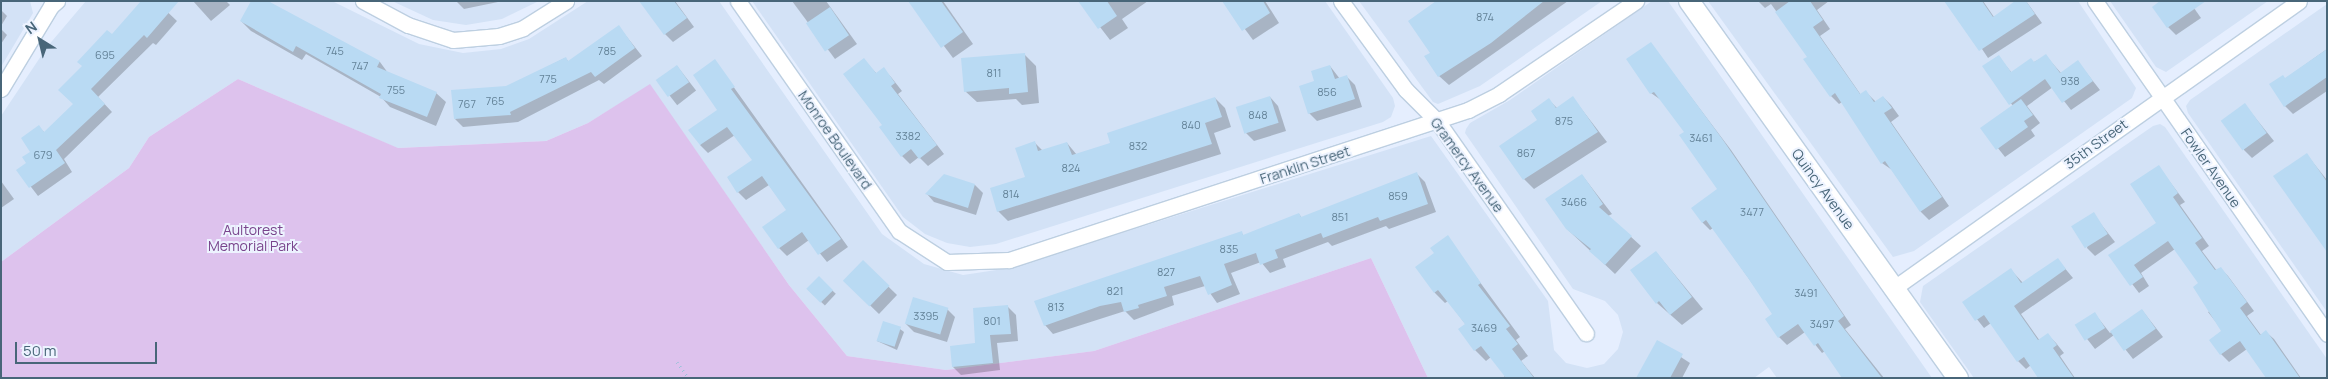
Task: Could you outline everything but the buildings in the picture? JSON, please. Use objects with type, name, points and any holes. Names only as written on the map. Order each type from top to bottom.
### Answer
[{"type":"street","points":[[363,1],[408,25],[453,40],[499,36],[523,28],[566,1]]},
{"type":"street","name":"Monroe Boulevard","points":[[738,1],[899,231],[947,262]]},
{"type":"street","name":"Gramercy Avenue","points":[[1341,1],[1406,90],[1438,122],[1586,333]]},
{"type":"street","name":"Franklin Street","points":[[947,262],[1009,260],[1438,122],[1499,94],[1636,1]]},
{"type":"street","name":"Quincy Avenue","points":[[1689,1],[1958,378]]},
{"type":"street","name":"Fowler Avenue","points":[[2095,1],[2327,334]]},
{"type":"street","name":"35th Street","points":[[1894,288],[2299,1]]},
{"type":"street","points":[[1,89],[52,3]]},
{"type":"path","points":[[677,362],[688,378]]},
{"type":"shaded area","points":[[1,1],[30,1],[33,13],[1,67]]},
{"type":"shaded area","points":[[86,1],[332,1],[419,44],[463,53],[501,49],[529,39],[588,1],[719,1],[882,234],[924,264],[963,275],[1010,268],[1431,136],[1548,301],[1554,350],[1566,363],[1587,368],[1604,364],[1618,349],[1623,332],[1618,315],[1605,301],[1573,289],[1465,133],[1470,123],[1510,100],[1652,1],[1668,1],[1932,378],[1777,378],[1769,367],[1754,378],[1428,378],[1371,258],[1094,351],[946,370],[847,356],[789,285],[650,85],[588,123],[546,141],[397,148],[238,79],[149,137],[129,168],[1,262],[1,116],[47,47]]},
{"type":"shaded area","points":[[392,1],[539,1],[502,19],[466,25],[433,20]]},
{"type":"shaded area","points":[[752,1],[1325,1],[1393,98],[1395,106],[1391,117],[1383,122],[996,244],[970,247],[947,243],[925,234],[903,217]]},
{"type":"shaded area","points":[[1359,1],[1602,1],[1480,86],[1438,104],[1433,102]]},
{"type":"shaded area","points":[[1708,1],[2078,1],[2136,88],[2132,98],[1914,251],[1893,257]]},
{"type":"shaded area","points":[[2110,1],[2268,1],[2166,72],[2156,67]]},
{"type":"shaded area","points":[[2327,4],[2327,312],[2188,113],[2186,106],[2190,100]]},
{"type":"shaded area","points":[[2160,124],[2165,127],[2327,359],[2327,378],[1974,378],[1920,302],[1923,286],[2153,126]]},
{"type":"green space","name":"Aultorest Memorial Park","points":[[238,79],[398,148],[546,141],[588,123],[650,84],[789,285],[847,356],[946,370],[1094,351],[1371,258],[1428,378],[1,378],[1,262],[129,168],[149,137]]}]
